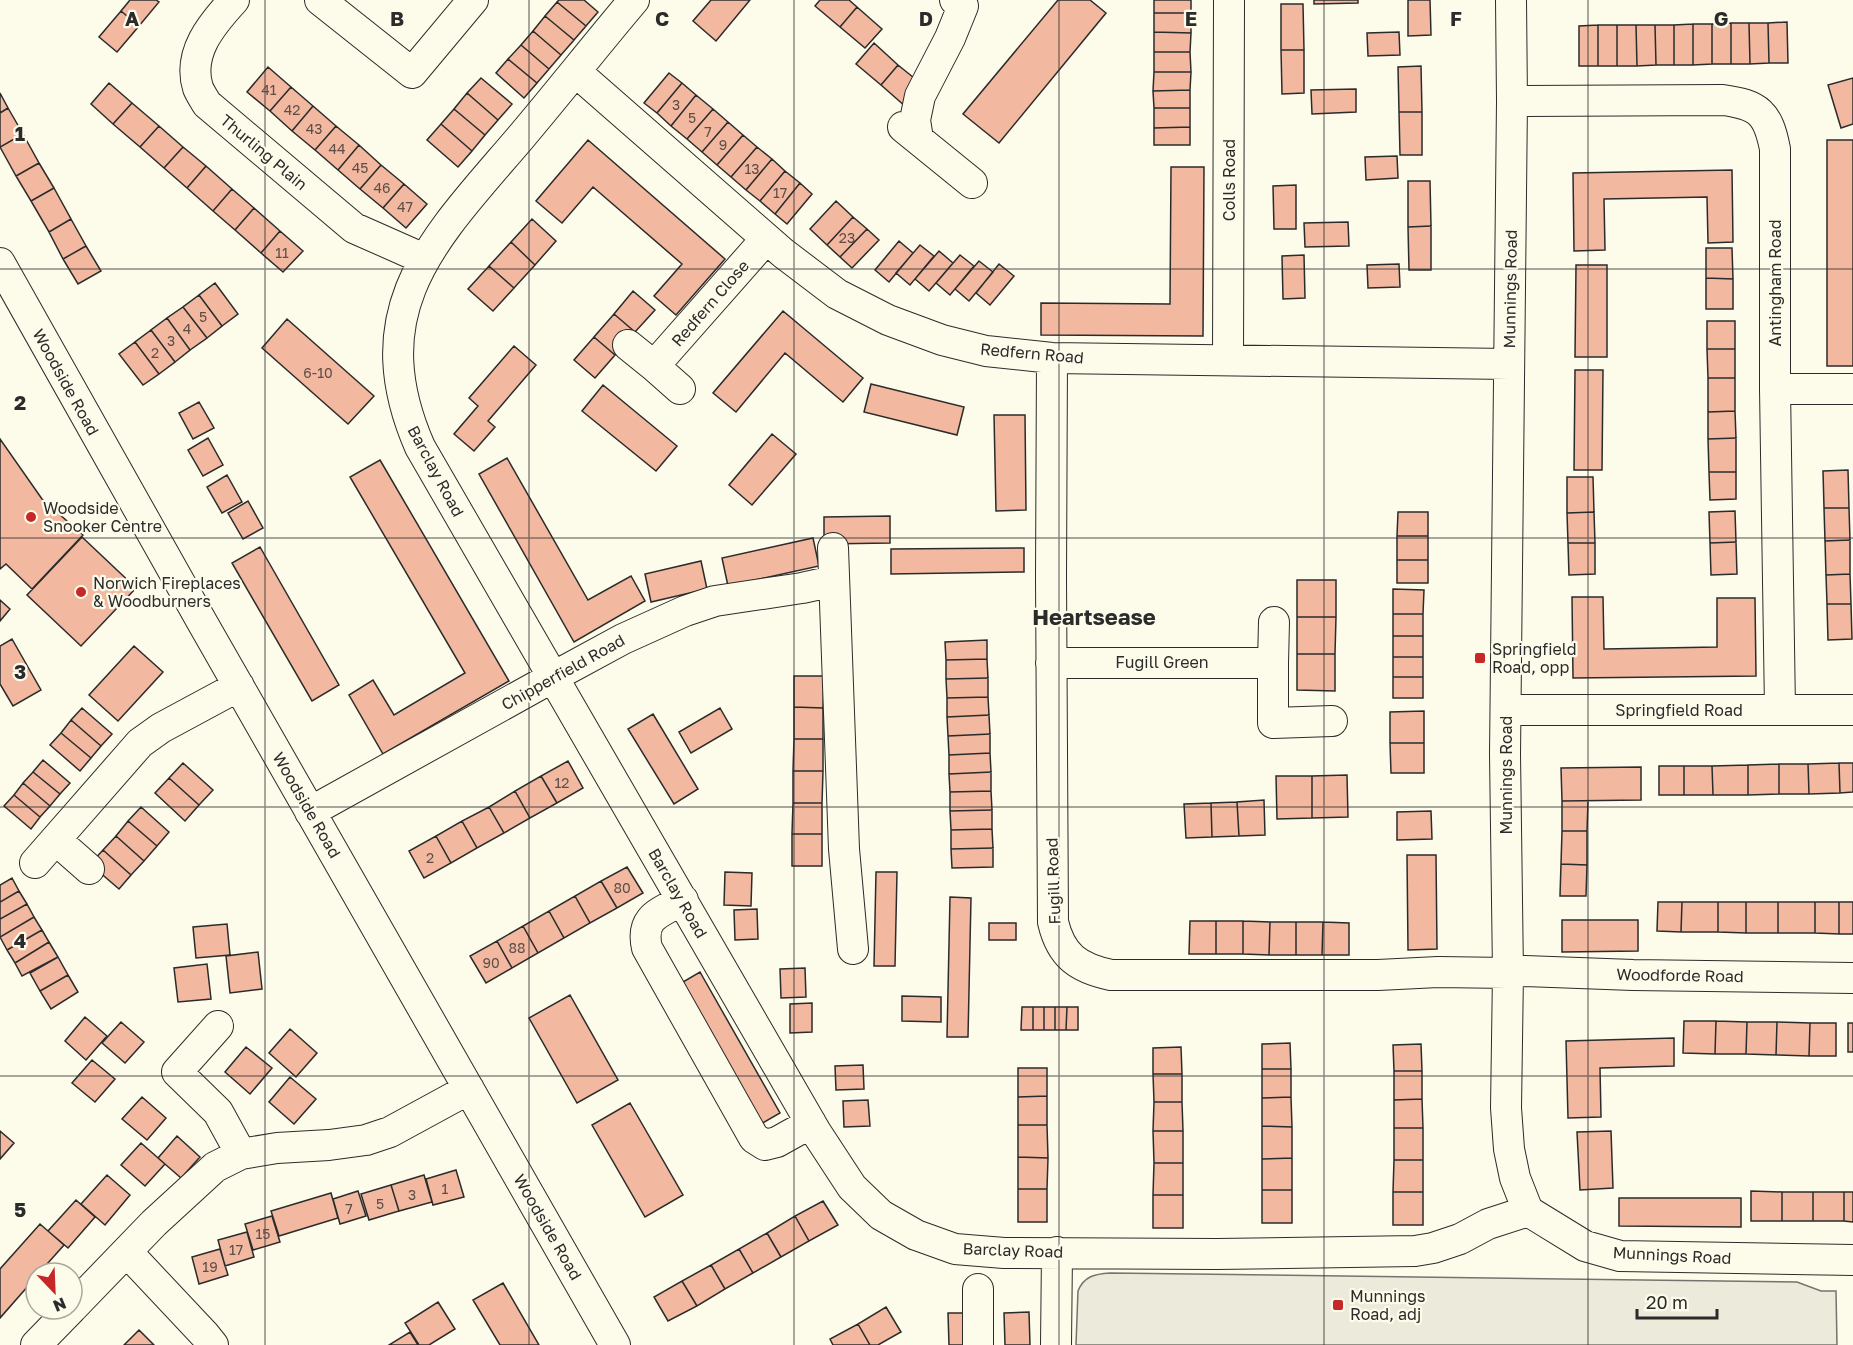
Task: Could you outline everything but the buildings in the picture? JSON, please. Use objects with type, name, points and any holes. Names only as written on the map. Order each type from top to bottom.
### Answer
[{"type":"street","name":"Thurling Plain","points":[[234,0],[214,22],[201,45],[195,66],[198,88],[207,104],[354,228],[424,259]]},
{"type":"street","points":[[320,0],[412,73],[473,0]]},
{"type":"street","name":"Colls Road","points":[[1228,360],[1229,0]]},
{"type":"street","name":"Munnings Road","points":[[1511,0],[1512,101],[1505,754],[1508,973],[1506,1108],[1509,1149],[1515,1178],[1528,1211],[1585,1246],[1620,1256],[1853,1260]]},
{"type":"street","name":"Barclay Road","points":[[630,2],[576,72],[462,207],[424,259],[401,320],[397,353],[400,390],[420,447],[811,1124],[852,1187],[881,1215],[916,1235],[955,1249],[1004,1253],[1217,1254],[1415,1251],[1460,1239],[1488,1224],[1528,1211]]},
{"type":"street","points":[[964,2],[950,38],[920,96],[911,133],[972,183]]},
{"type":"street","name":"Redfern Road","points":[[576,72],[766,239],[837,294],[888,320],[942,340],[986,351],[1052,358],[1509,364]]},
{"type":"street","name":"Antingham Road","points":[[1512,101],[1723,100],[1746,103],[1762,114],[1771,129],[1775,148],[1775,389],[1780,709]]},
{"type":"street","name":"Redfern Close","points":[[654,366],[766,239]]},
{"type":"street","name":"Woodside Road","points":[[0,263],[615,1345]]},
{"type":"street","points":[[628,345],[680,388]]},
{"type":"street","name":"Fugill Road","points":[[1052,358],[1053,922],[1057,938],[1064,951],[1077,963],[1091,971],[1111,975],[1508,973]]},
{"type":"street","points":[[1775,389],[1853,389]]},
{"type":"street","points":[[833,548],[843,849],[854,949]]},
{"type":"street","name":"Chipperfield Road","points":[[310,812],[623,639],[685,611],[715,601],[834,581]]},
{"type":"street","points":[[1274,622],[1273,723],[1332,722]]},
{"type":"street","name":"Fugill Green","points":[[1051,663],[1273,663]]},
{"type":"street","points":[[1505,754],[1491,737],[1493,681],[1506,664]]},
{"type":"street","points":[[35,863],[140,743],[161,728],[239,686]]},
{"type":"street","name":"Springfield Road","points":[[1506,710],[1853,710]]},
{"type":"street","points":[[56,840],[90,869]]},
{"type":"street","points":[[683,900],[659,913],[647,924],[644,937],[647,948],[754,1138],[765,1145],[777,1142],[811,1124]]},
{"type":"street","name":"Woodforde Road","points":[[1508,973],[1525,971],[1853,978]]},
{"type":"street","points":[[218,1026],[177,1072],[218,1112],[241,1154]]},
{"type":"street","points":[[84,1296],[154,1223],[215,1167],[241,1154],[277,1148],[366,1140],[390,1132],[469,1089]]},
{"type":"street","points":[[127,1252],[213,1345]]},
{"type":"street","points":[[1056,1345],[1057,1252]]},
{"type":"street","points":[[978,1289],[978,1345]]},
{"type":"street","points":[[36,1345],[59,1321]]},
{"type":"shaded area","points":[[1110,1273],[1797,1282],[1821,1291],[1836,1291],[1837,1345],[1076,1345],[1080,1286],[1091,1277]]},
{"type":"place","name":"Woodside Snooker Centre","points":[[31,517]]},
{"type":"place","name":"Norwich Fireplaces & Woodburners","points":[[81,592]]},
{"type":"place","name":"Springfield Road, opp","points":[[1480,658]]},
{"type":"place","name":"Munnings Road, adj","points":[[1338,1305]]},
{"type":"district","name":"Heartsease","points":[[1094,616]]}]
